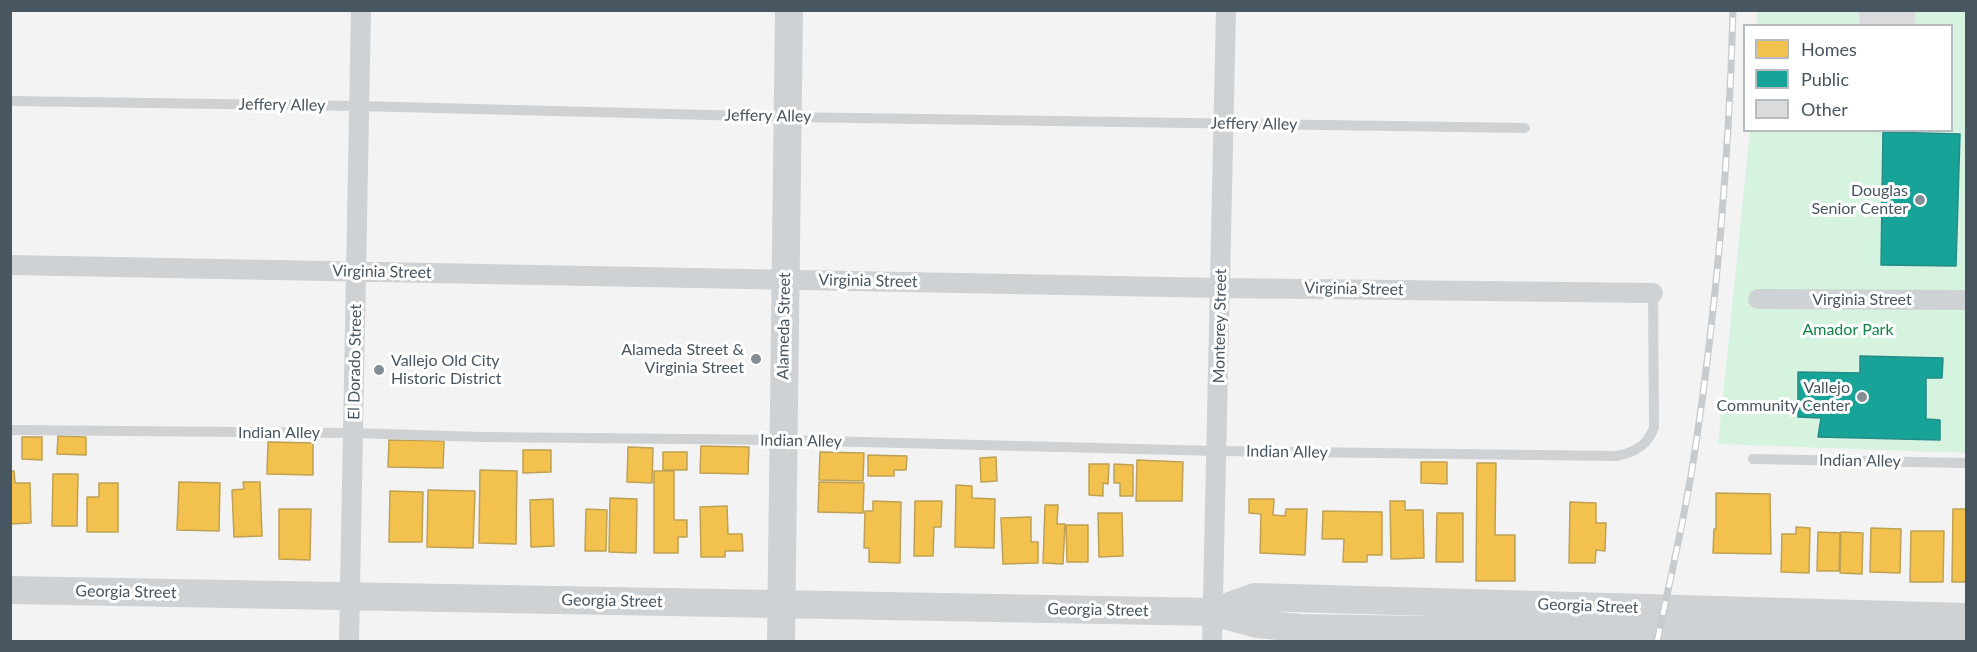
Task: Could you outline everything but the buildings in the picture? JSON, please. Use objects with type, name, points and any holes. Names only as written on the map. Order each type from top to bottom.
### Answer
[{"type":"main road","name":"Alameda Street","points":[[781,642],[789,10]]},
{"type":"main road","name":"Georgia Street","points":[[10,590],[1213,612],[1257,624],[1301,628],[1966,639]]},
{"type":"main road","name":"Georgia Street","points":[[1213,612],[1256,597],[1966,617]]},
{"type":"street","name":"El Dorado Street","points":[[349,642],[361,10]]},
{"type":"street","name":"Monterey Street","points":[[1212,642],[1226,10]]},
{"type":"street","name":"Virginia Street","points":[[10,265],[1221,288],[1653,293]]},
{"type":"street","name":"Virginia Street","points":[[1758,299],[1966,300]]},
{"type":"lane","name":"Jeffery Alley","points":[[10,101],[359,106],[787,117],[1525,128]]},
{"type":"lane","name":"Indian Alley","points":[[10,430],[783,440],[1217,451],[1591,456],[1630,453],[1650,438],[1654,427],[1653,293]]},
{"type":"lane","name":"Indian Alley","points":[[1753,459],[1966,463]]},
{"type":"green space","name":"Amador Park","points":[[1757,11],[1966,11],[1966,453],[1718,444],[1750,132],[1953,132],[1953,24],[1757,24]]},
{"type":"railway","points":[[1657,642],[1691,474],[1710,340],[1725,176],[1733,10]]},
{"type":"place","name":"Douglas Senior Center","points":[[1920,200]]},
{"type":"place","name":"Alameda Street & Virginia Street","points":[[756,359]]},
{"type":"place","name":"Vallejo Old City Historic District","points":[[379,370]]},
{"type":"place","name":"Vallejo Community Center","points":[[1862,397]]}]
